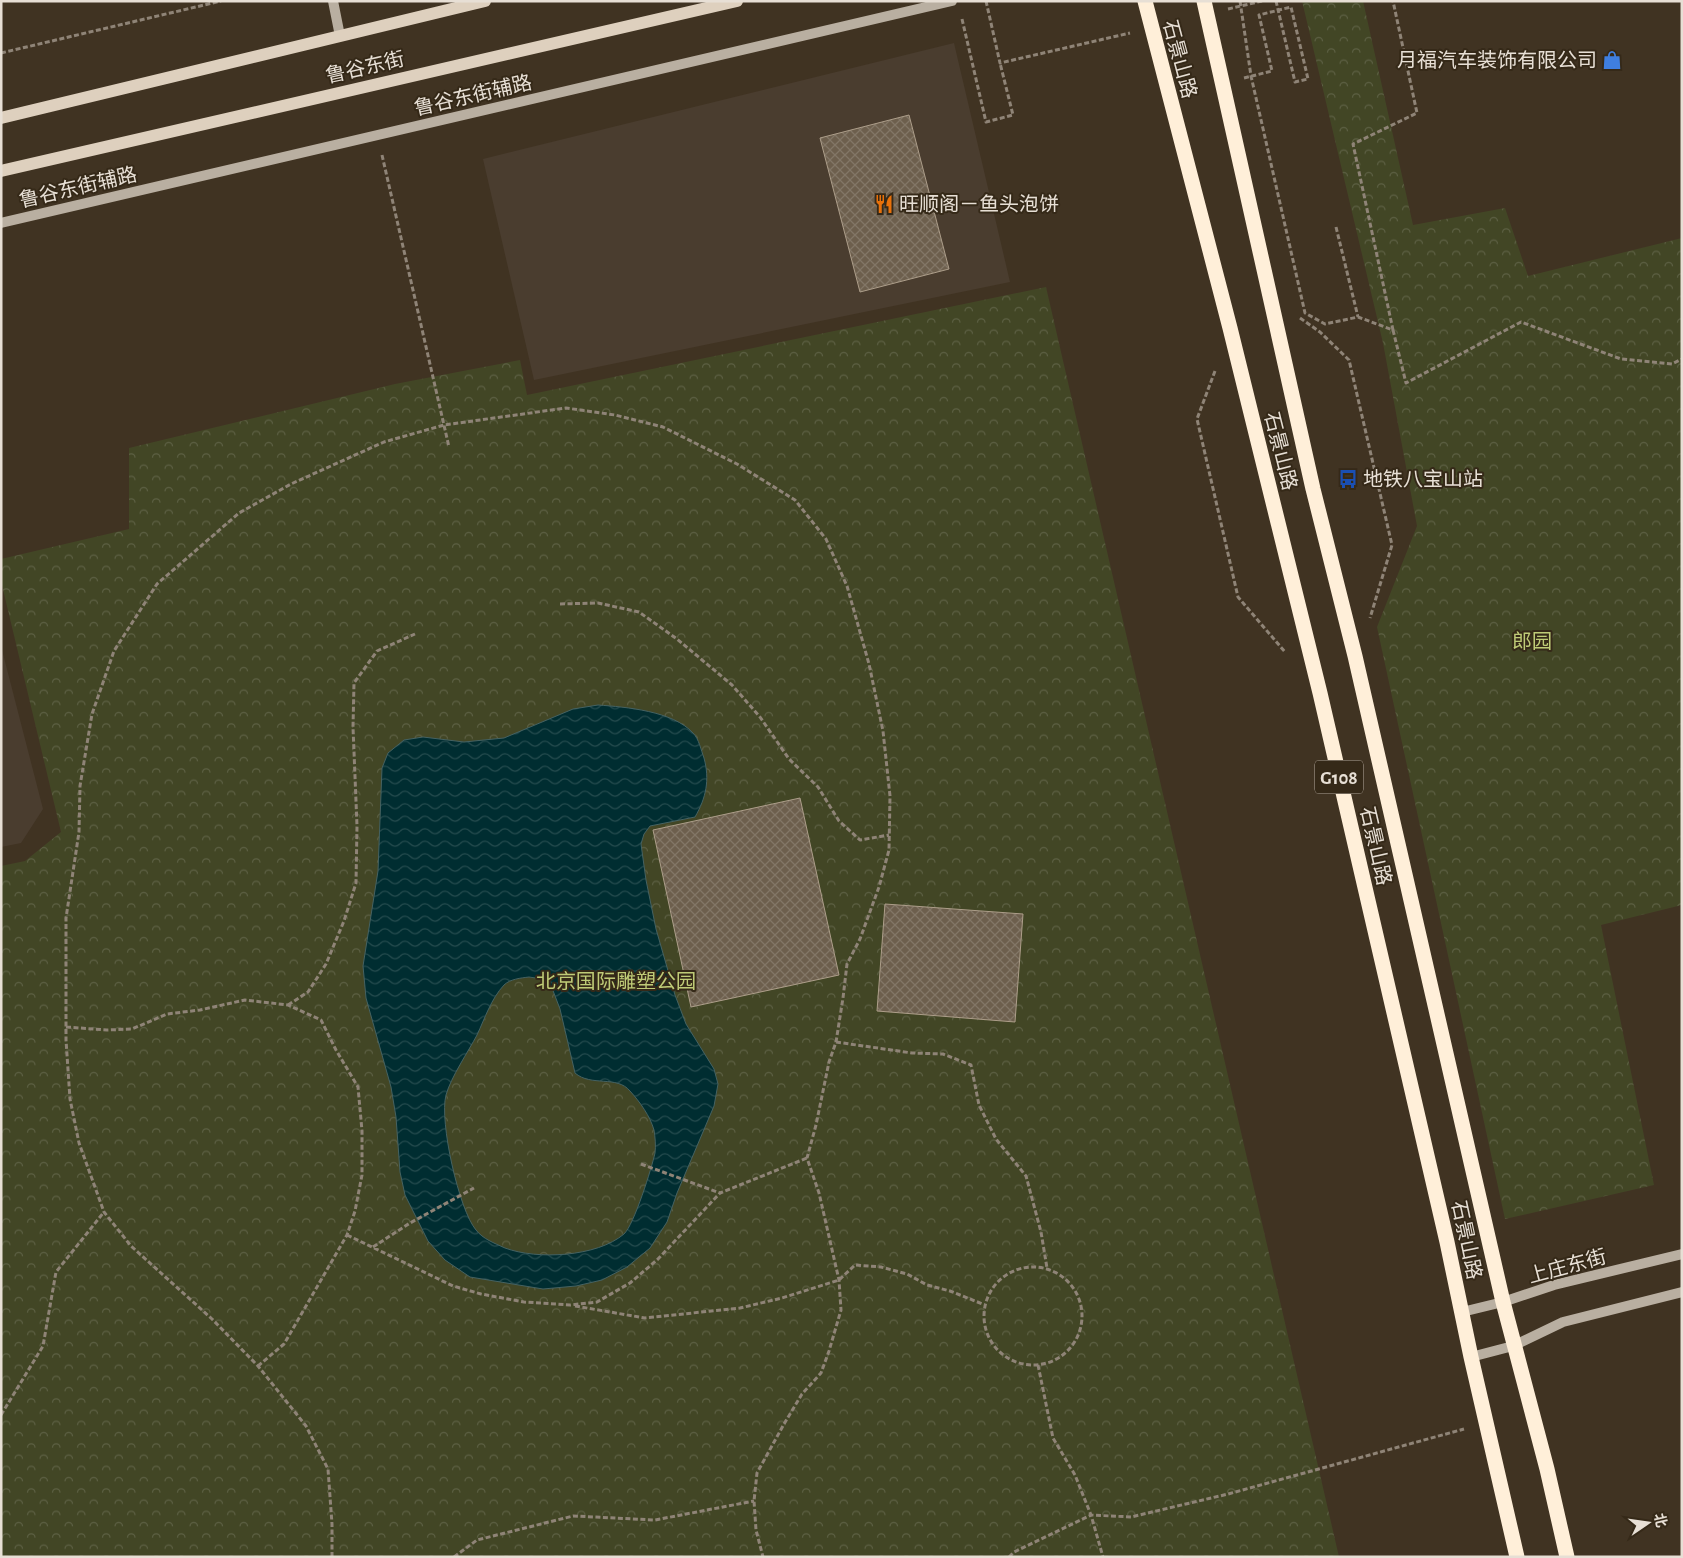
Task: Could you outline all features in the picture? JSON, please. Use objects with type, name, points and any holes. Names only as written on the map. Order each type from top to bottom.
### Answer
[{"type":"highway","name":"石景山路","points":[[1145,1],[1230,328],[1313,664],[1517,1557]]},
{"type":"highway","name":"石景山路","points":[[1204,1],[1313,489],[1356,656],[1502,1302],[1547,1469],[1567,1557]]},
{"type":"main road","name":"鲁谷东街","points":[[1,118],[485,1]]},
{"type":"main road","name":"鲁谷东街","points":[[1,171],[737,1]]},
{"type":"street","points":[[333,1],[340,36]]},
{"type":"street","name":"鲁谷东街辅路","points":[[1,223],[952,1]]},
{"type":"street","name":"上庄东街","points":[[1462,1312],[1502,1302],[1554,1285],[1682,1254]]},
{"type":"street","points":[[1471,1356],[1513,1346],[1563,1322],[1682,1292]]},
{"type":"path","points":[[1,53],[221,1]]},
{"type":"path","points":[[960,11],[986,122],[1013,115],[986,1]]},
{"type":"path","points":[[1240,1],[1251,76],[1305,313],[1324,324],[1358,317],[1393,330]]},
{"type":"path","points":[[1223,10],[1262,1]]},
{"type":"path","points":[[1272,71],[1259,15],[1267,13],[1275,11],[1283,9],[1291,7],[1308,79],[1296,82],[1280,19],[1278,10],[1276,1]]},
{"type":"path","points":[[1393,1],[1417,113],[1353,144],[1406,383],[1520,322],[1621,359],[1672,364],[1682,359]]},
{"type":"path","points":[[1000,63],[1136,31]]},
{"type":"path","points":[[377,136],[449,447]]},
{"type":"path","points":[[1336,227],[1358,317]]},
{"type":"path","points":[[1271,298],[1320,332],[1349,360],[1392,545],[1373,611],[1356,656]]},
{"type":"path","points":[[1217,365],[1197,419],[1238,597],[1288,656]]},
{"type":"path","points":[[332,1557],[328,1469],[306,1426],[258,1366],[212,1319],[131,1246],[104,1212],[78,1143],[70,1099],[66,1027],[66,918],[79,832],[80,786],[92,714],[114,652],[157,584],[239,513],[291,484],[339,461],[368,451],[384,442],[444,425],[566,408],[615,414],[663,428],[737,464],[795,500],[826,539],[850,595],[869,664],[883,731],[890,796],[889,850],[860,939],[847,964],[844,998],[836,1042],[807,1158],[819,1193],[839,1280],[841,1310],[821,1373],[798,1402],[757,1473],[754,1501],[756,1530],[763,1557]]},
{"type":"path","points":[[560,604],[598,604],[638,612],[677,639],[732,684],[760,717],[789,759],[818,787],[839,821],[860,840],[889,835]]},
{"type":"path","points":[[288,1005],[308,992],[326,964],[344,921],[356,883],[357,826],[353,727],[354,683],[377,652],[415,634]]},
{"type":"path","points":[[66,1027],[107,1030],[132,1029],[167,1014],[200,1010],[245,1000],[288,1005],[321,1020],[358,1087],[362,1131],[362,1175],[355,1211],[347,1235],[284,1344],[258,1366]]},
{"type":"path","points":[[836,1042],[912,1054],[943,1054],[972,1065],[979,1105],[996,1139],[1026,1176],[1042,1232],[1047,1268]]},
{"type":"path","points":[[570,1305],[597,1302],[630,1283],[658,1259],[720,1193],[807,1158]]},
{"type":"path","points":[[641,1164],[720,1193]]},
{"type":"path","points":[[372,1247],[410,1223],[474,1188]]},
{"type":"path","points":[[1,1415],[43,1346],[56,1272],[104,1212]]},
{"type":"path","points":[[347,1235],[453,1286],[481,1294],[524,1302],[570,1305],[645,1318],[740,1308],[782,1298],[839,1280],[855,1265],[881,1267],[907,1274],[927,1285],[950,1291],[985,1305]]},
{"type":"path","points":[[1030,1266],[1047,1268],[1062,1276],[1074,1288],[1081,1303],[1083,1320],[1078,1337],[1068,1350],[1054,1360],[1038,1365],[1022,1364],[1008,1358],[996,1348],[988,1335],[984,1320],[985,1305],[991,1291],[1000,1279],[1014,1270],[1030,1266]]},
{"type":"path","points":[[1038,1365],[1053,1438],[1075,1474],[1091,1515],[1103,1557]]},
{"type":"path","points":[[1009,1557],[1014,1552],[1091,1515],[1131,1517],[1228,1494],[1486,1424]]},
{"type":"path","points":[[454,1557],[477,1540],[573,1516],[655,1520],[754,1501]]},
{"type":"shaded area","points":[[954,43],[1010,282],[534,380],[483,159]]},
{"type":"shaded area","points":[[1,646],[43,809],[21,843],[1,847]]},
{"type":"green space","name":"郎园","points":[[1302,1],[1363,1],[1413,225],[1505,208],[1528,276],[1682,238],[1682,905],[1601,925],[1654,1185],[1505,1219],[1377,627],[1417,526],[1383,343]]},
{"type":"green space","name":"北京国际雕塑公园","points":[[1046,287],[1339,1557],[1,1557],[1,866],[25,861],[61,832],[1,581],[1,559],[129,529],[129,448],[395,384],[520,360],[527,395]]},
{"type":"water","points":[[598,705],[648,711],[674,720],[684,726],[695,735],[700,745],[706,766],[707,781],[702,803],[695,817],[650,826],[644,834],[641,844],[656,929],[675,995],[686,1024],[714,1069],[718,1084],[714,1106],[677,1193],[667,1222],[650,1248],[627,1267],[602,1280],[576,1286],[543,1289],[470,1277],[445,1260],[428,1241],[405,1195],[400,1172],[396,1117],[391,1087],[366,998],[363,966],[378,871],[382,768],[388,753],[404,740],[423,737],[464,742],[504,738],[573,709]],"holes":[[[529,977],[542,979],[552,988],[560,1009],[575,1073],[581,1077],[618,1083],[625,1086],[647,1114],[654,1130],[655,1138],[655,1153],[647,1182],[633,1220],[624,1234],[599,1248],[583,1252],[550,1255],[518,1252],[505,1248],[485,1238],[476,1230],[463,1204],[457,1185],[445,1124],[448,1088],[477,1035],[495,996],[506,983],[512,980]]]},
{"type":"building","name":"旺顺阁－鱼头泡饼","points":[[909,115],[949,269],[860,292],[820,138]]},
{"type":"building","points":[[800,798],[839,975],[691,1007],[653,830]]},
{"type":"building","points":[[885,904],[1023,914],[1015,1022],[877,1011]]},
{"type":"place","name":"月福汽车装饰有限公司","points":[[1612,60]]},
{"type":"place","name":"旺顺阁－鱼头泡饼","points":[[884,204]]},
{"type":"place","name":"地铁八宝山站","points":[[1348,479]]}]
